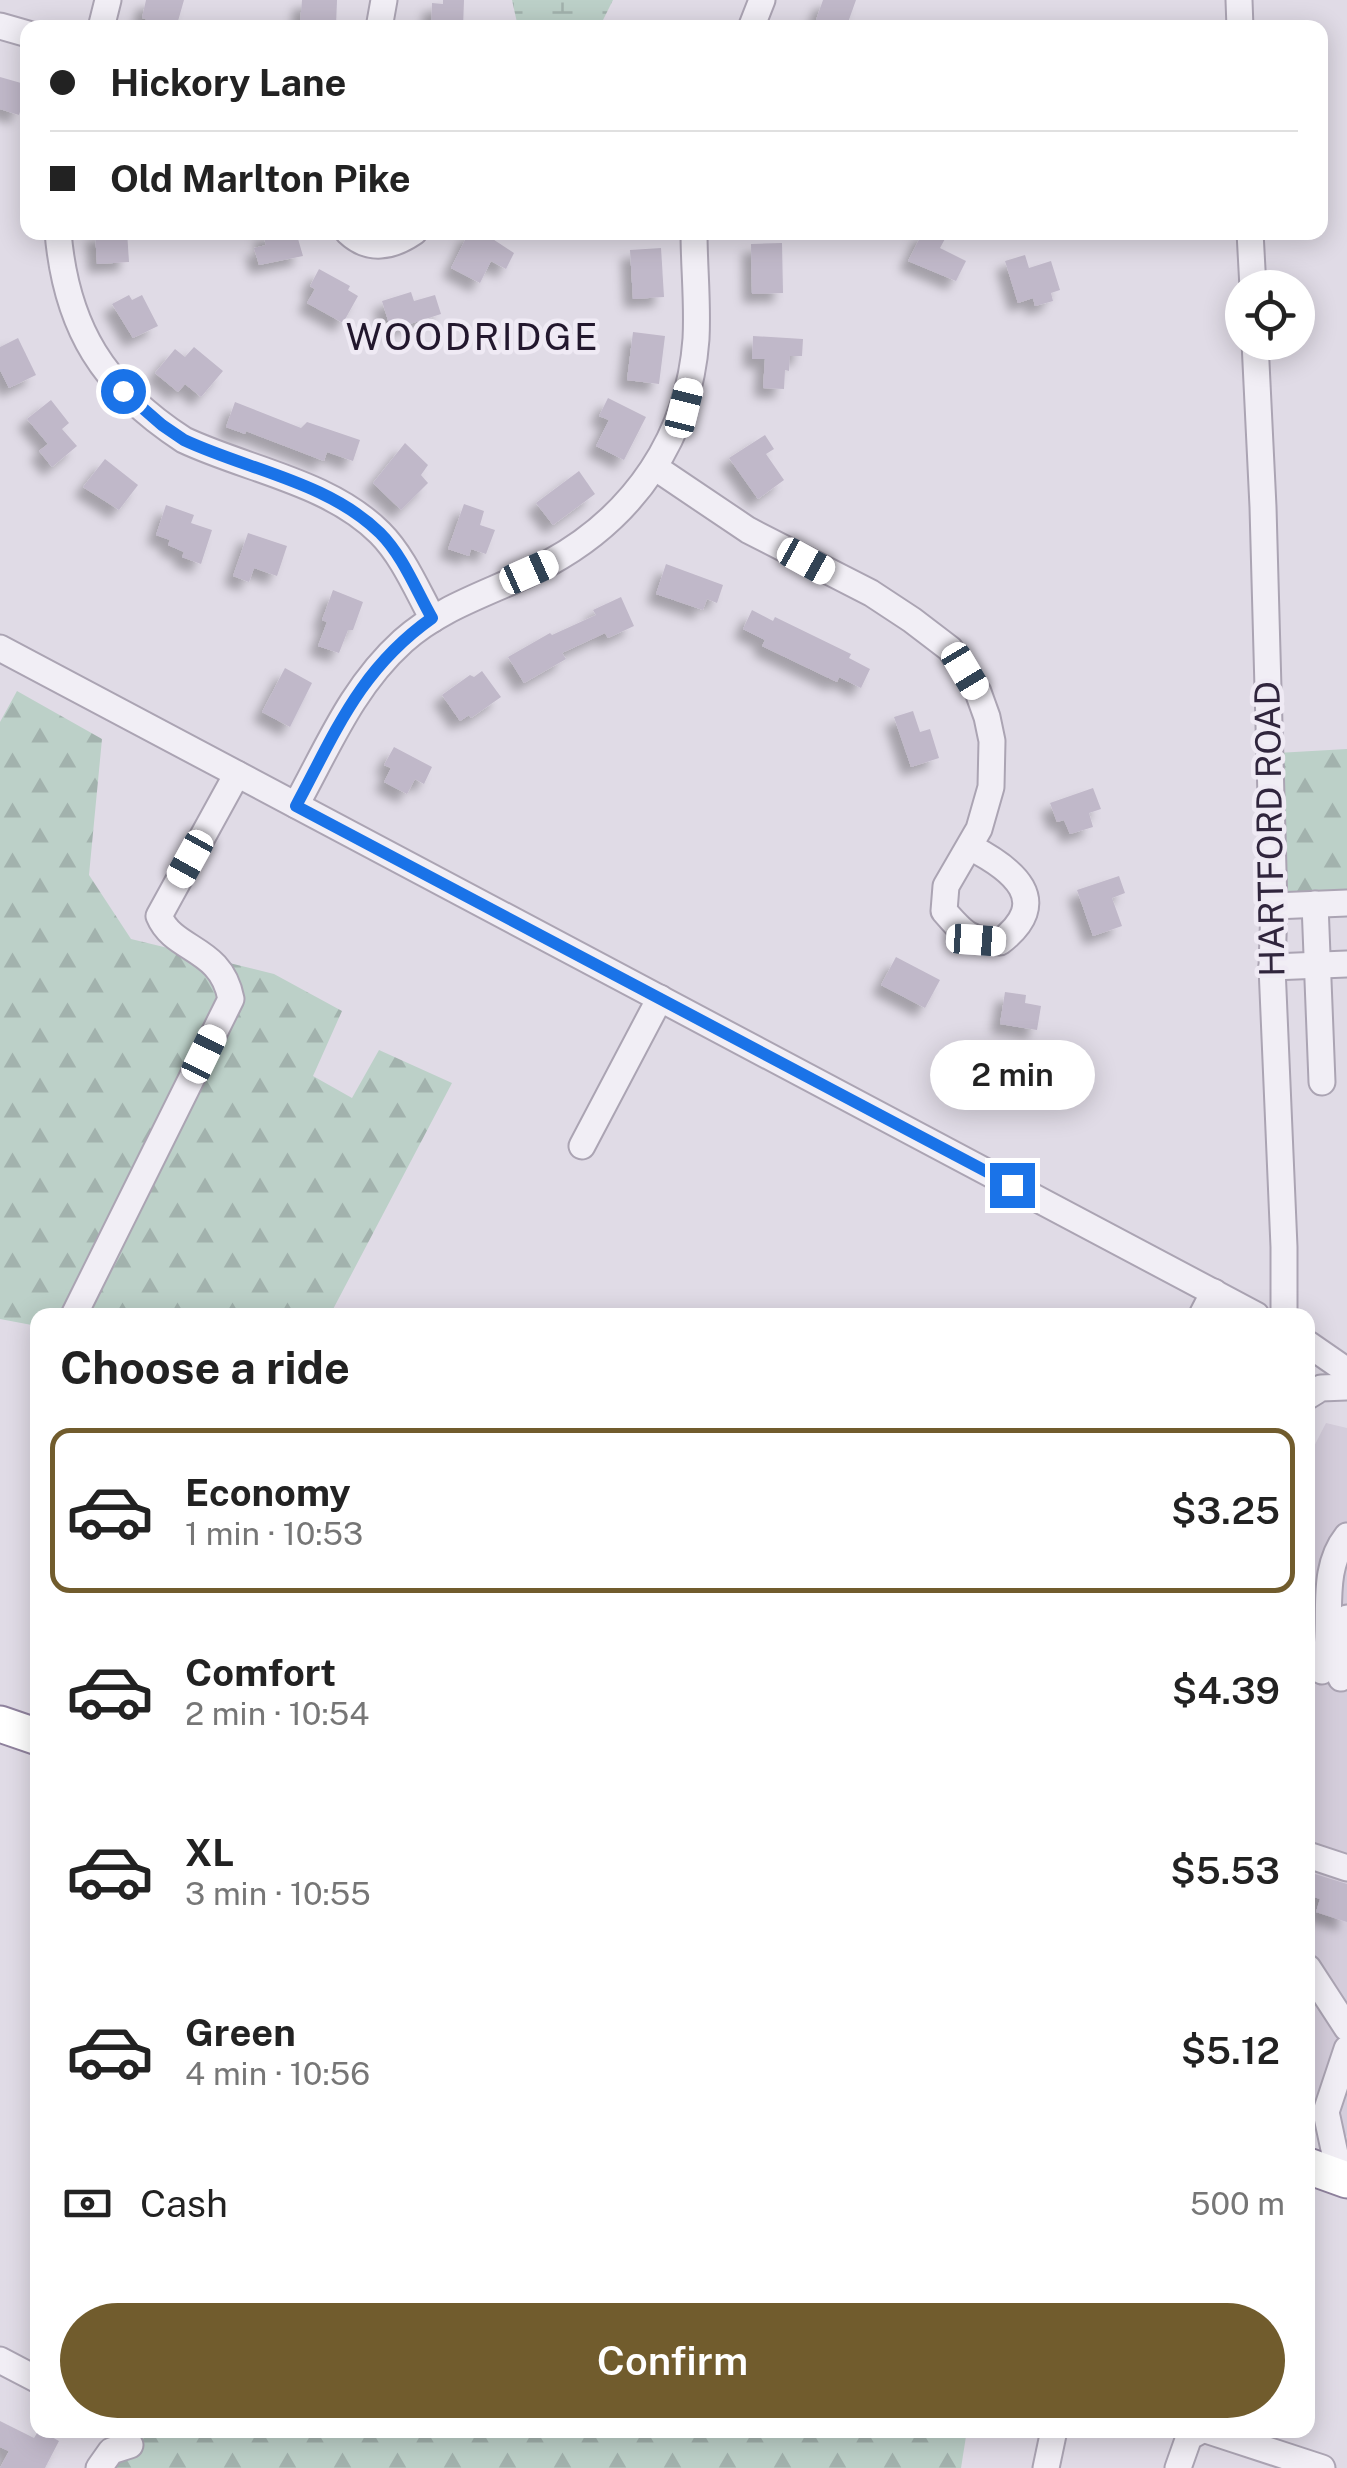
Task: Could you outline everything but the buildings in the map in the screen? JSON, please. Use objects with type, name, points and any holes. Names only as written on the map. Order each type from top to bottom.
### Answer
[{"type":"highway","points":[[0,1724],[30,1734]]},
{"type":"street","points":[[59,240],[64,284],[79,330],[91,352],[123,391],[184,440],[336,501],[360,516],[398,555],[432,618]]},
{"type":"street","points":[[363,240],[374,246],[402,240]]},
{"type":"street","points":[[296,806],[360,688],[403,642],[432,618],[551,563],[609,520],[656,468],[676,430],[690,386],[696,337],[694,240]]},
{"type":"street","points":[[1250,240],[1251,270]]},
{"type":"street","name":"HARTFORD ROAD","points":[[1256,360],[1264,527],[1274,906],[1272,967],[1284,1308]]},
{"type":"street","points":[[656,468],[748,530],[871,593],[950,649],[978,692],[992,741],[987,809],[970,847]]},
{"type":"street","points":[[0,648],[660,998],[1208,1304]]},
{"type":"street","points":[[77,1308],[231,999],[228,980],[212,960],[174,934],[159,916],[237,774]]},
{"type":"street","points":[[1274,906],[1347,903]]},
{"type":"street","points":[[1315,904],[1322,1082]]},
{"type":"street","points":[[1272,967],[1347,964]]},
{"type":"street","points":[[582,1146],[660,998]]},
{"type":"street","points":[[1315,1349],[1347,1371]]},
{"type":"street","points":[[1315,1391],[1347,1387]]},
{"type":"street","points":[[1329,1674],[1335,1551],[1347,1536]]},
{"type":"street","points":[[1315,1857],[1347,1868]]},
{"type":"street","points":[[1315,1979],[1347,2028]]},
{"type":"street","points":[[1332,2174],[1326,2112],[1347,2049]]},
{"type":"street","points":[[0,2360],[30,2376]]},
{"type":"street","points":[[1046,2468],[1052,2438]]},
{"type":"street","points":[[1178,2468],[1189,2438]]},
{"type":"street","points":[[1228,2438],[1320,2468]]},
{"type":"street","points":[[99,2468],[112,2452],[133,2448]]},
{"type":"shaded area","points":[[1326,1423],[1347,1428],[1347,2136],[1315,2125],[1315,1444]]},
{"type":"green space","points":[[512,0],[613,0],[603,20],[516,20]]},
{"type":"green space","points":[[17,691],[102,739],[89,875],[131,939],[274,974],[342,1011],[313,1076],[352,1098],[379,1050],[452,1083],[334,1308],[30,1308],[30,1325],[0,1319],[0,722]]},
{"type":"green space","points":[[1347,749],[1347,897],[1279,896],[1277,753]]},
{"type":"green space","points":[[124,2438],[966,2438],[961,2468],[113,2468]]},
{"type":"district","name":"WOODRIDGE","points":[[473,337]]},
{"type":"route","points":[[123,391],[184,440],[336,501],[360,516],[398,555],[432,618],[372,672],[360,688],[296,806],[1012,1185]]}]
